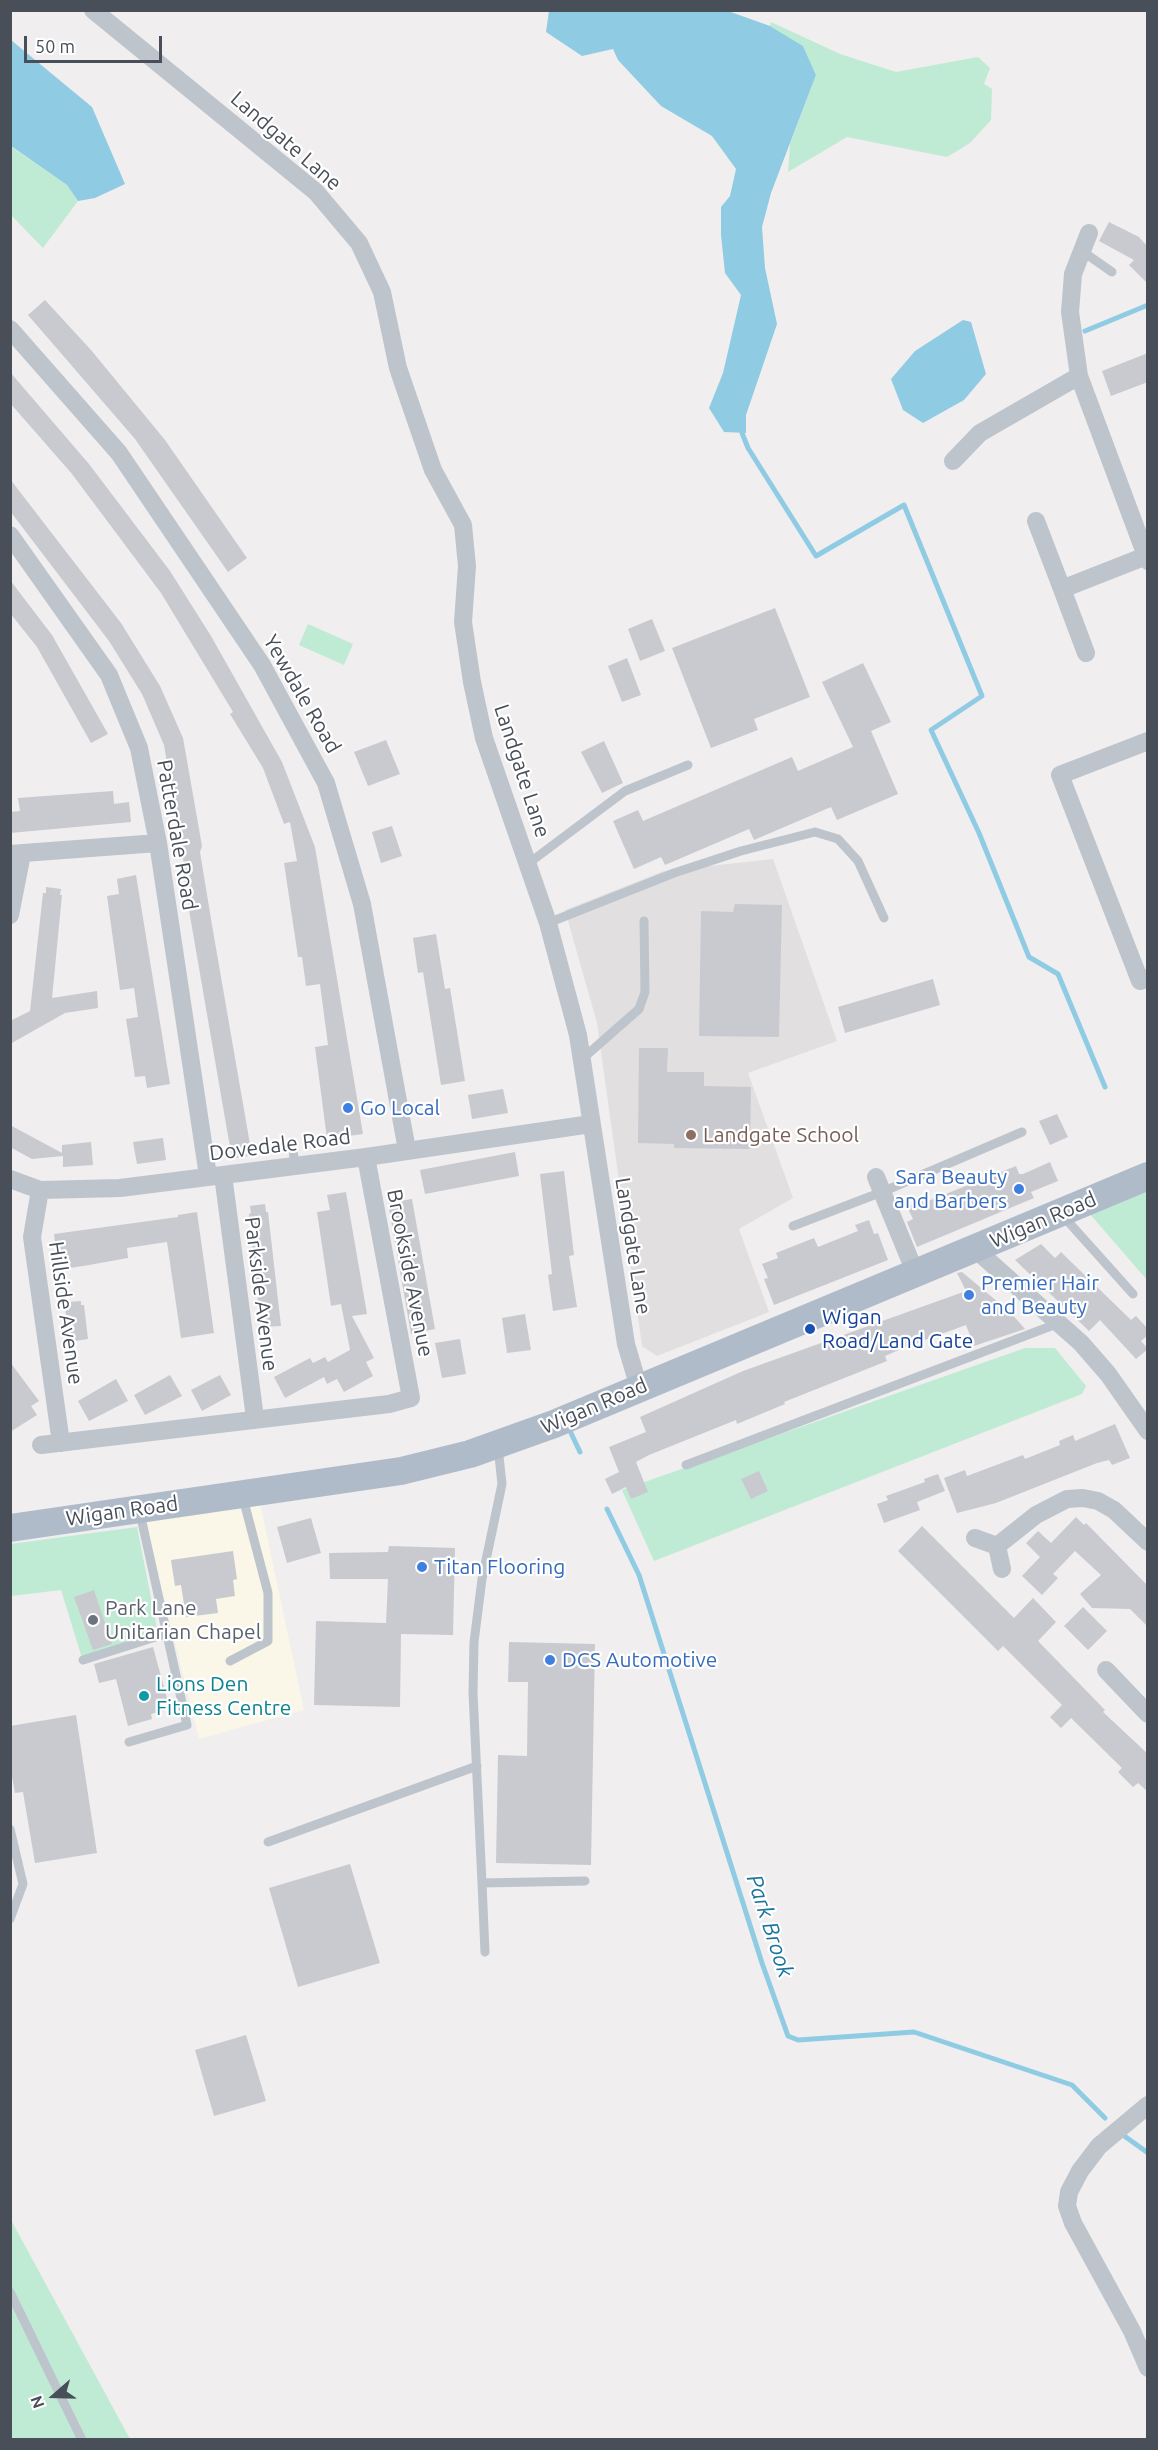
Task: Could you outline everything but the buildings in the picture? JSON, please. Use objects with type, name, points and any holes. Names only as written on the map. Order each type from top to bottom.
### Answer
[{"type":"main road","name":"Wigan Road","points":[[10,1528],[401,1471],[498,1444],[554,1424],[1148,1176]]},
{"type":"street","name":"Landgate Lane","points":[[93,10],[316,192],[359,243],[382,292],[398,368],[433,470],[464,525],[467,566],[464,622],[472,682],[484,738],[549,923],[578,1035],[626,1344],[639,1388]]},
{"type":"street","points":[[1062,589],[1147,558],[1079,376],[1070,312],[1073,274],[1089,233]]},
{"type":"street","name":"Yewdale Road","points":[[10,329],[119,453],[262,665],[326,783],[362,904],[407,1150]]},
{"type":"street","points":[[953,461],[980,433],[1079,376]]},
{"type":"street","points":[[1036,521],[1086,653]]},
{"type":"street","name":"Patterdale Road","points":[[10,536],[109,675],[139,748],[158,843],[216,1176]]},
{"type":"street","points":[[1148,741],[1060,776],[1140,981],[1148,978]]},
{"type":"street","points":[[10,915],[16,854],[158,843]]},
{"type":"street","name":"Dovedale Road","points":[[10,1179],[40,1190],[120,1188],[366,1157],[591,1124]]},
{"type":"street","name":"Brookside Avenue","points":[[255,1418],[389,1404],[411,1398],[366,1157]]},
{"type":"street","name":"Parkside Avenue","points":[[216,1176],[255,1418]]},
{"type":"street","points":[[879,1185],[915,1272]]},
{"type":"street","name":"Hillside Avenue","points":[[40,1190],[32,1237],[61,1443]]},
{"type":"street","points":[[975,1249],[1059,1323],[1108,1374],[1148,1431]]},
{"type":"street","points":[[41,1445],[255,1418]]},
{"type":"street","points":[[998,1546],[1052,1506],[1067,1499],[1083,1498],[1098,1501],[1114,1510],[1148,1542]]},
{"type":"street","points":[[975,1538],[998,1546]]},
{"type":"street","points":[[998,1546],[1002,1569]]},
{"type":"street","points":[[1107,1668],[1148,1714]]},
{"type":"street","points":[[1148,2105],[1099,2146],[1080,2171],[1069,2192],[1067,2206],[1073,2223],[1132,2331],[1148,2368]]},
{"type":"lane","points":[[1082,251],[1112,272]]},
{"type":"lane","points":[[529,863],[625,791],[688,765]]},
{"type":"lane","points":[[549,923],[674,873],[741,851],[816,832],[838,839],[858,861],[884,918]]},
{"type":"lane","points":[[581,1060],[639,1009],[645,992],[644,921]]},
{"type":"lane","points":[[793,1226],[879,1185],[1022,1132]]},
{"type":"lane","points":[[292,1142],[295,1166]]},
{"type":"lane","points":[[1060,1213],[1133,1294]]},
{"type":"lane","points":[[686,1465],[1059,1323]]},
{"type":"lane","points":[[485,1952],[473,1693],[474,1642],[482,1579],[501,1484],[498,1444]]},
{"type":"lane","points":[[230,1661],[268,1641],[268,1593],[242,1493]]},
{"type":"lane","points":[[129,1742],[187,1725],[165,1634],[139,1508]]},
{"type":"lane","points":[[83,1660],[165,1634]]},
{"type":"lane","points":[[268,1842],[477,1766]]},
{"type":"lane","points":[[10,1829],[23,1884],[10,1919]]},
{"type":"lane","points":[[482,1883],[585,1881]]},
{"type":"lane","points":[[10,2292],[82,2439]]},
{"type":"shaded area","name":"Landgate School","points":[[773,859],[837,1041],[748,1073],[793,1198],[739,1229],[769,1312],[657,1356],[642,1346],[597,1023],[565,910],[664,871]]},
{"type":"shaded area","points":[[260,1503],[304,1710],[199,1739],[145,1522]]},
{"type":"green space","points":[[771,22],[840,54],[896,72],[978,57],[990,68],[984,84],[992,89],[991,120],[970,143],[947,157],[847,137],[788,172],[790,144],[816,75],[803,46],[770,26]]},
{"type":"green space","points":[[10,146],[67,185],[78,201],[43,248],[11,215]]},
{"type":"green space","points":[[308,624],[353,644],[344,665],[299,645]]},
{"type":"green space","points":[[1147,1180],[1147,1280],[1083,1206]]},
{"type":"green space","points":[[1025,1348],[1055,1348],[1086,1386],[1082,1394],[654,1561],[622,1490]]},
{"type":"green space","points":[[137,1527],[158,1633],[82,1658],[61,1590],[11,1596],[11,1544]]},
{"type":"green space","points":[[11,2220],[130,2439],[11,2439]]},
{"type":"water","points":[[549,11],[728,11],[770,26],[803,46],[816,75],[771,193],[762,227],[765,268],[777,324],[746,415],[746,433],[724,432],[709,408],[723,373],[741,295],[725,273],[721,235],[721,207],[730,196],[736,169],[712,136],[661,106],[618,60],[613,49],[582,56],[546,32]]},
{"type":"water","points":[[11,40],[92,107],[125,184],[95,198],[78,201],[67,185],[11,146]]},
{"type":"water","points":[[963,320],[971,322],[986,374],[964,400],[923,423],[903,410],[891,379],[915,351]]},
{"type":"waterway","points":[[1085,331],[1148,305]]},
{"type":"waterway","points":[[742,433],[748,448],[816,556],[904,505],[982,696],[931,730],[979,833],[1029,957],[1058,974],[1105,1087]]},
{"type":"waterway","name":"Park Brook","points":[[570,1431],[580,1452]]},
{"type":"waterway","name":"Park Brook","points":[[607,1509],[639,1575],[762,1963],[788,2036],[798,2040],[914,2032],[1072,2085],[1105,2118]]},
{"type":"waterway","name":"Park Brook","points":[[1123,2135],[1148,2153]]},
{"type":"place","name":"Go Local","points":[[348,1108]]},
{"type":"place","name":"Landgate School","points":[[691,1135]]},
{"type":"place","name":"Sara Beauty and Barbers","points":[[1019,1189]]},
{"type":"place","name":"Premier Hair and Beauty","points":[[969,1295]]},
{"type":"place","name":"Wigan Road/Land Gate","points":[[810,1329]]},
{"type":"place","name":"Titan Flooring","points":[[422,1567]]},
{"type":"place","name":"Park Lane Unitarian Chapel","points":[[93,1620]]},
{"type":"place","name":"DCS Automotive","points":[[550,1660]]},
{"type":"place","name":"Lions Den Fitness Centre","points":[[144,1696]]}]
